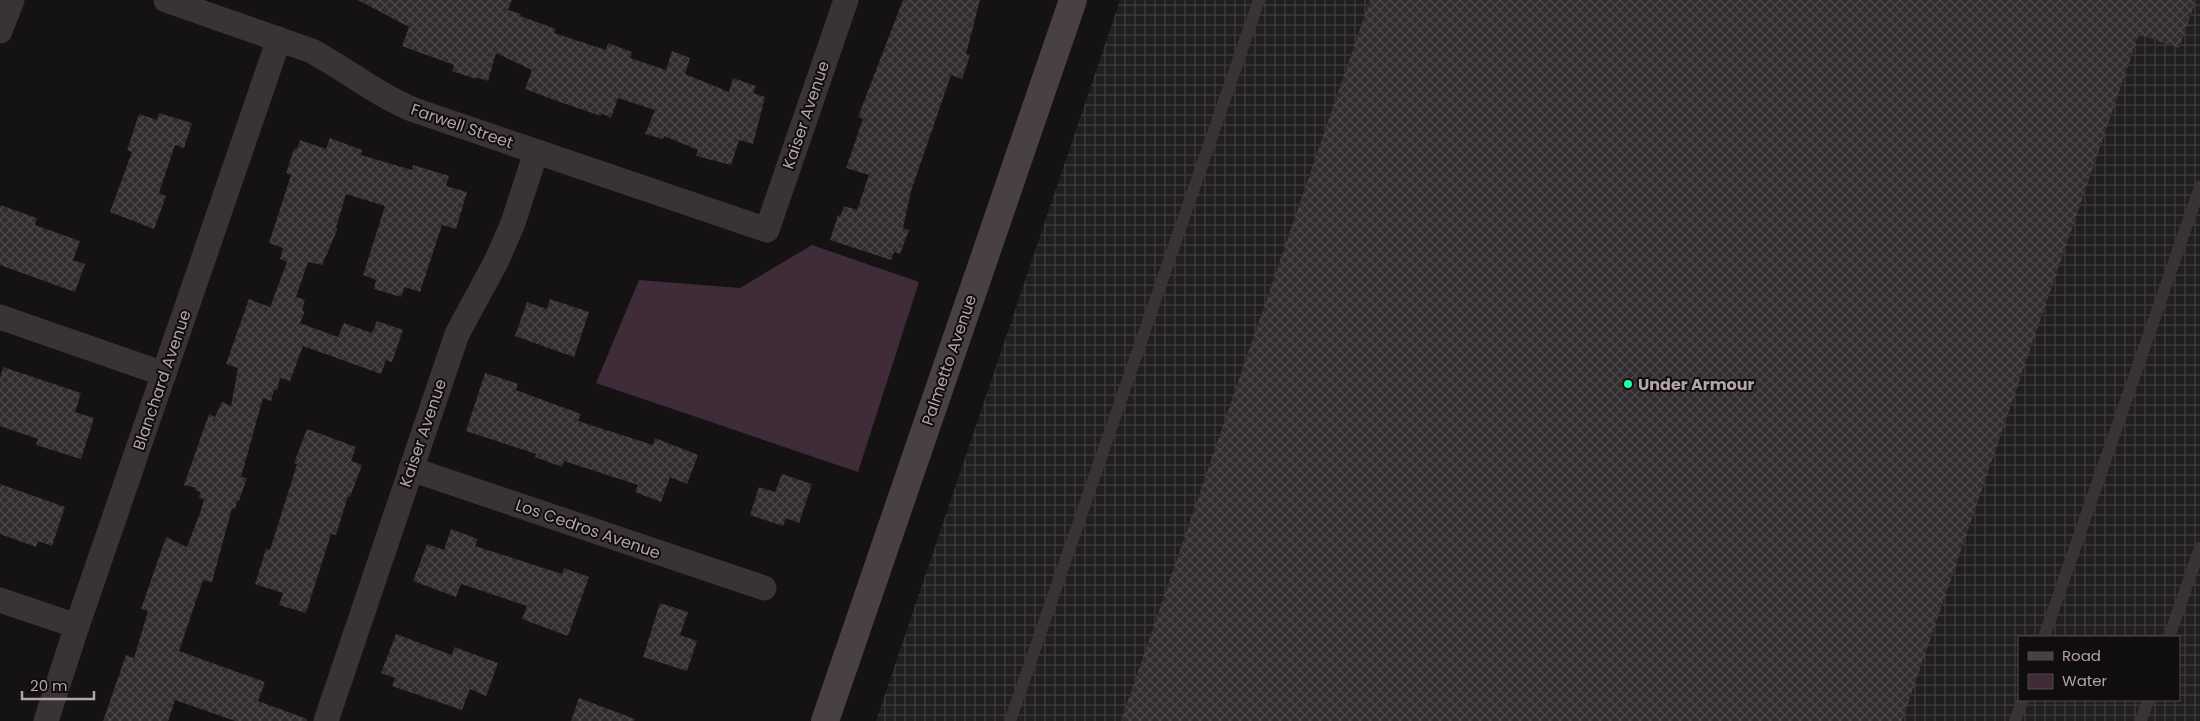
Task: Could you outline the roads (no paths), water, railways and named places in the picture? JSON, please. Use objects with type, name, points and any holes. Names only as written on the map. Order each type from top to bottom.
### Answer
[{"type":"street","points":[[0,31],[12,0]]},
{"type":"street","name":"Farwell Street","points":[[166,0],[312,52],[335,64],[387,99],[414,110],[767,230]]},
{"type":"street","name":"Kaiser Avenue","points":[[767,230],[846,0]]},
{"type":"street","name":"Palmetto Avenue","points":[[825,721],[1073,0]]},
{"type":"street","name":"Blanchard Avenue","points":[[46,721],[279,39]]},
{"type":"street","name":"Kaiser Avenue","points":[[329,720],[457,334],[497,260],[513,223],[536,152]]},
{"type":"street","points":[[0,317],[164,374]]},
{"type":"street","name":"Los Cedros Avenue","points":[[411,469],[764,588]]},
{"type":"street","points":[[0,600],[77,626]]},
{"type":"lane","points":[[1010,721],[1259,0]]},
{"type":"lane","points":[[2044,636],[2200,187]]},
{"type":"lane","points":[[2170,636],[2200,548]]},
{"type":"lane","points":[[2015,721],[2022,701]]},
{"type":"lane","points":[[2141,721],[2148,701]]},
{"type":"water","points":[[812,245],[919,282],[858,472],[596,383],[639,280],[740,288]]},
{"type":"place","name":"Under Armour","points":[[1628,384]]}]
